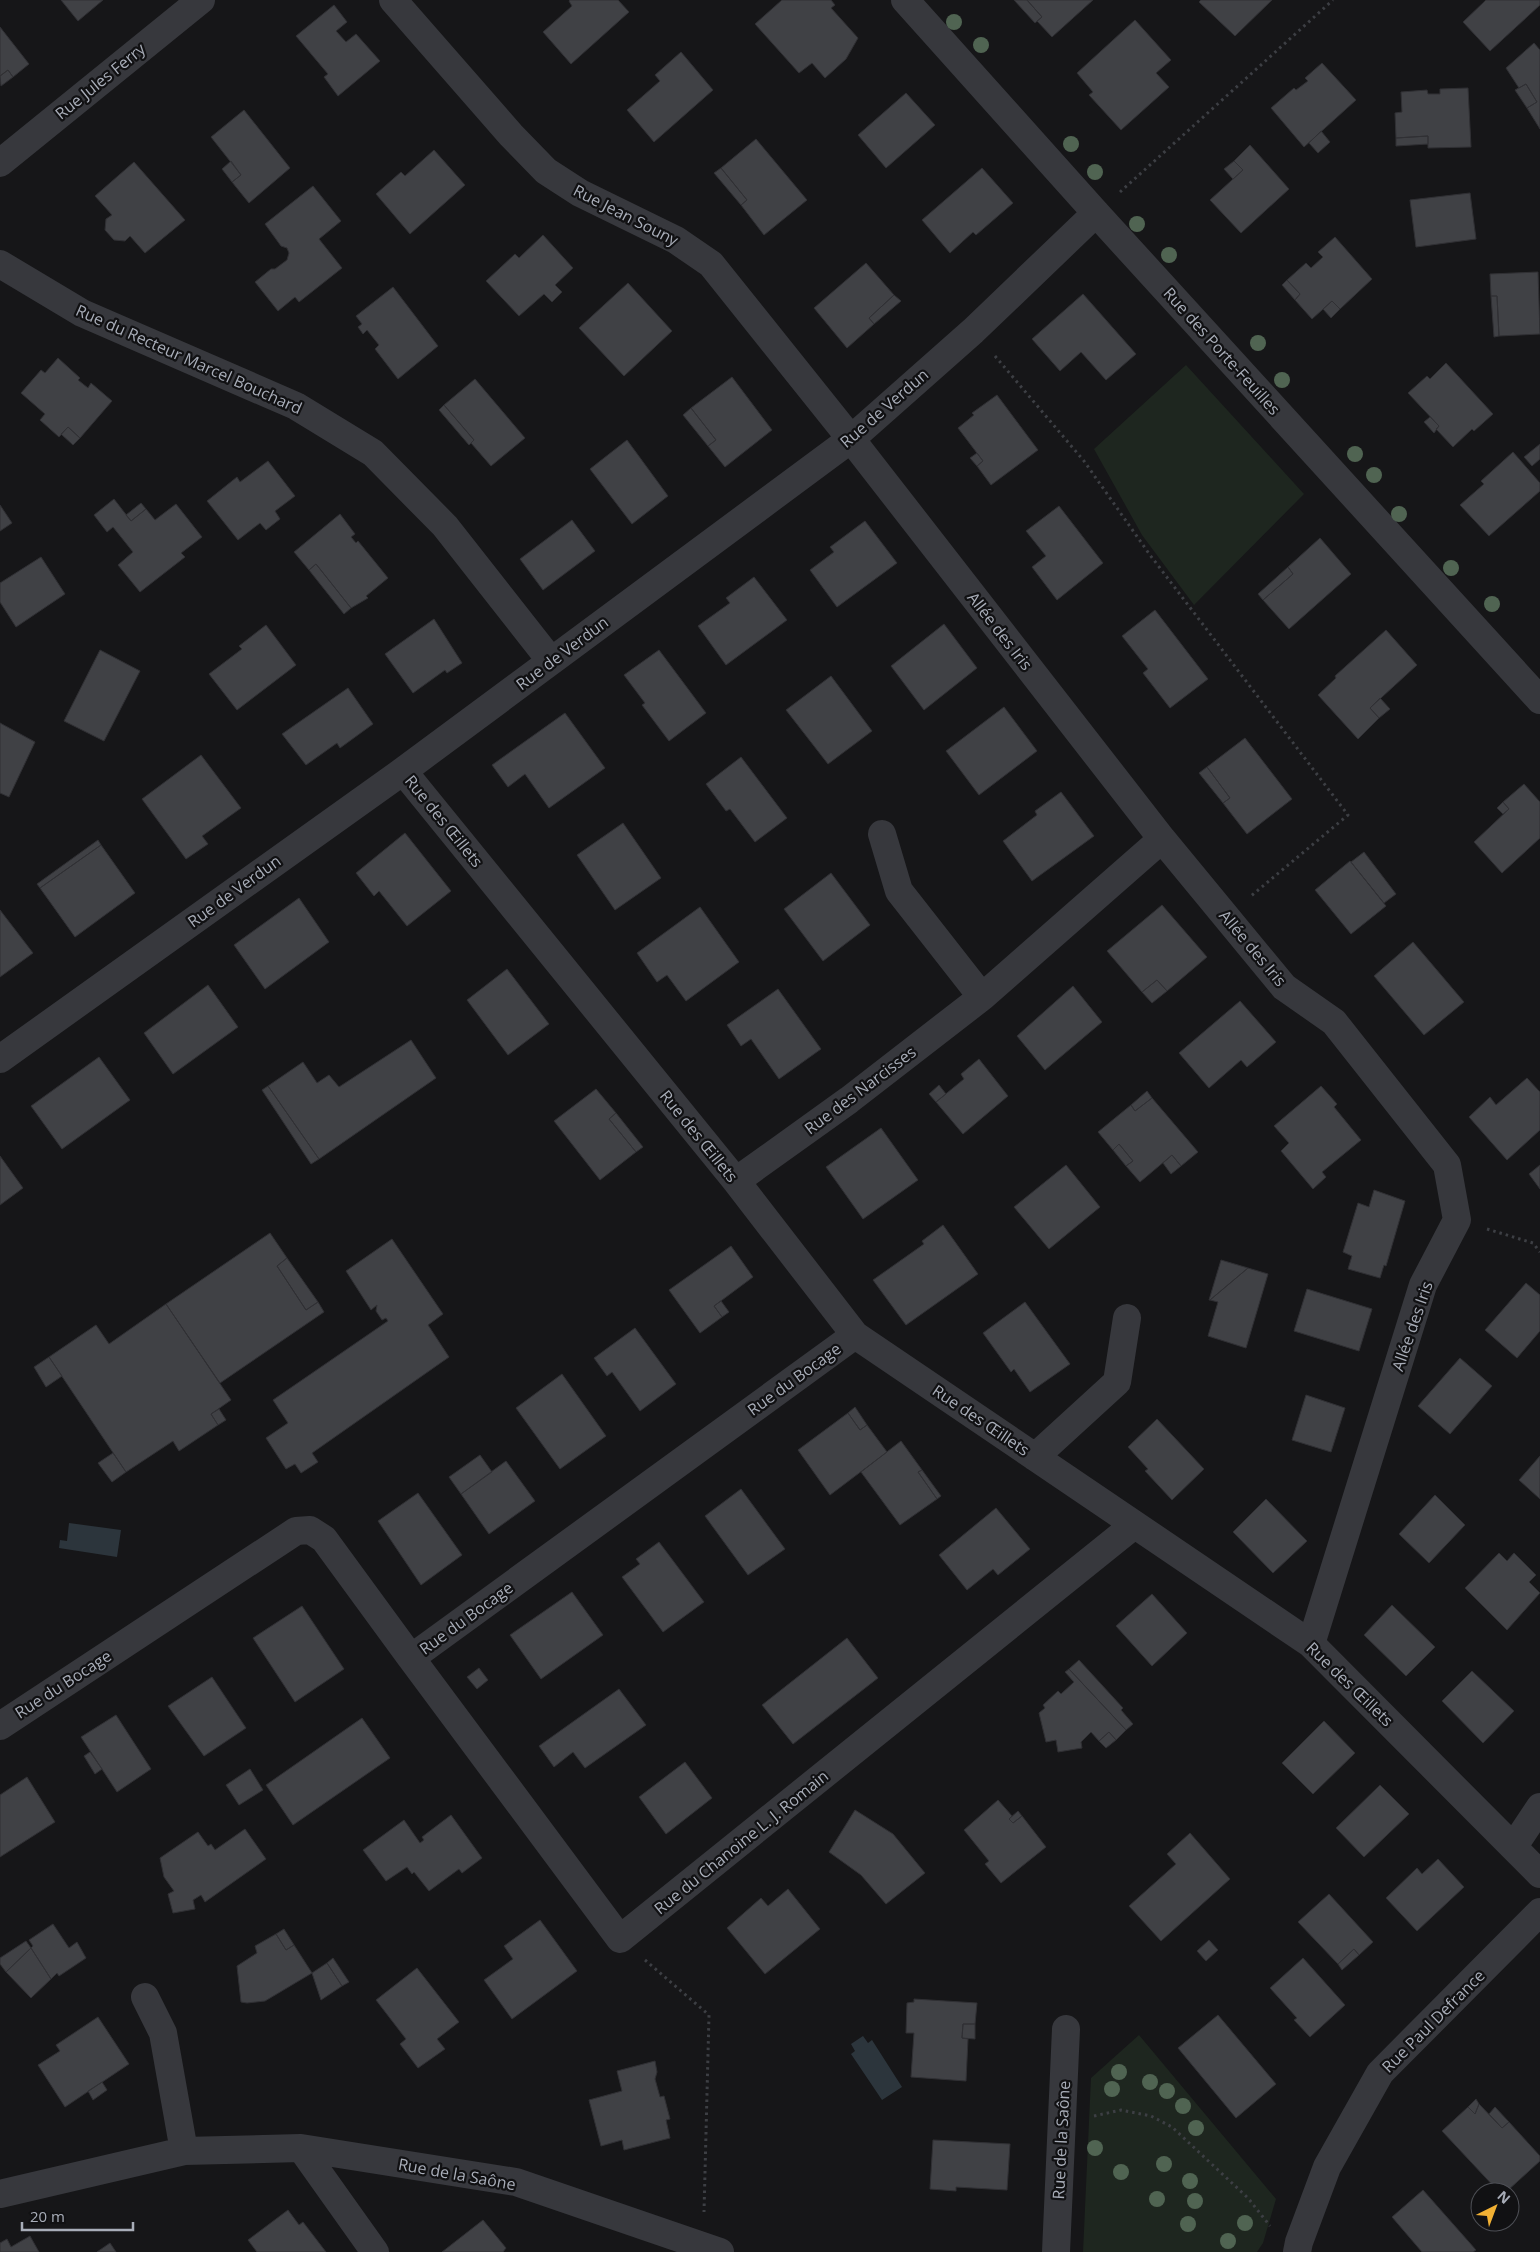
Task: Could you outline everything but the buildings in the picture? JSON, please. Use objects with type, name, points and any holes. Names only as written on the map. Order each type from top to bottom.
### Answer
[{"type":"street","name":"Rue Jules Ferry","points":[[0,163],[201,0]]},
{"type":"street","name":"Rue Jean Souny","points":[[393,0],[511,135],[546,171],[580,192],[676,240],[711,264],[851,439]]},
{"type":"street","name":"Rue des Porte-Feuilles","points":[[905,0],[1096,213],[1540,700]]},
{"type":"street","name":"Rue de Verdun","points":[[0,1059],[403,770],[851,439],[973,331],[1096,213]]},
{"type":"street","name":"Rue du Recteur Marcel Bouchard","points":[[0,264],[82,312],[296,406],[373,453],[445,526],[551,661]]},
{"type":"street","name":"Allée des Iris","points":[[851,439],[1162,839],[1226,917],[1284,987],[1334,1022],[1447,1165],[1457,1220],[1423,1286],[1311,1644]]},
{"type":"street","name":"Rue des Œillets","points":[[403,770],[736,1181],[854,1335],[1311,1644],[1540,1874]]},
{"type":"street","points":[[882,834],[899,891],[982,997]]},
{"type":"street","name":"Rue des Narcisses","points":[[736,1181],[849,1100],[982,997],[1162,839]]},
{"type":"street","name":"Rue des Œillets","points":[[1035,1457],[1117,1382],[1127,1318]]},
{"type":"street","name":"Rue du Bocage","points":[[0,1726],[296,1531],[310,1530],[324,1539],[411,1658],[854,1335]]},
{"type":"street","name":"Rue du Chanoine L. J. Romain","points":[[620,1939],[1134,1525]]},
{"type":"street","points":[[411,1658],[620,1939]]},
{"type":"street","points":[[1514,1846],[1540,1806]]},
{"type":"street","name":"Rue Paul Defrance","points":[[1298,2247],[1326,2167],[1380,2074],[1540,1912]]},
{"type":"street","points":[[145,1997],[163,2033],[184,2150]]},
{"type":"street","name":"Rue de la Saône","points":[[1056,2252],[1066,2029]]},
{"type":"street","points":[[301,2148],[376,2252]]},
{"type":"street","name":"Rue de la Saône","points":[[0,2194],[184,2150],[301,2148],[516,2182],[712,2249]]},
{"type":"path","points":[[1096,213],[1333,0]]},
{"type":"path","points":[[973,331],[1084,461],[1150,555],[1348,815],[1226,917]]},
{"type":"path","points":[[1457,1220],[1533,1243],[1540,1252]]},
{"type":"path","points":[[620,1939],[710,2015],[712,2249]]},
{"type":"path","points":[[1062,2122],[1121,2110],[1158,2119],[1172,2127],[1248,2198],[1274,2232],[1298,2247]]},
{"type":"shaded area","points":[[1186,365],[1304,494],[1194,605],[1142,535],[1094,449]]},
{"type":"shaded area","points":[[69,1523],[121,1530],[117,1557],[59,1548],[60,1540],[67,1541]]},
{"type":"shaded area","points":[[1139,2035],[1276,2199],[1263,2243],[1257,2252],[1083,2252],[1091,2078]]},
{"type":"shaded area","points":[[863,2036],[868,2043],[872,2040],[902,2087],[882,2100],[851,2054],[855,2051],[851,2044]]}]
